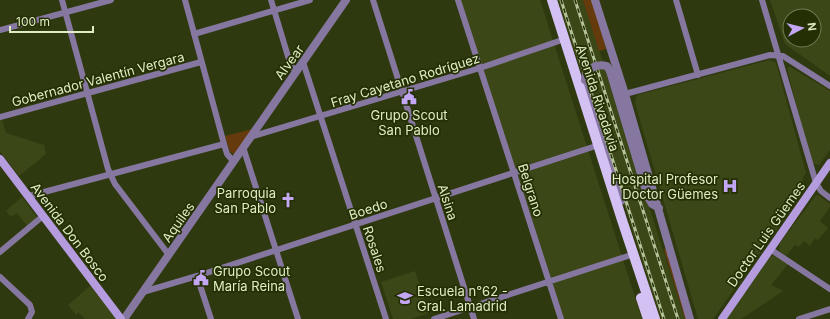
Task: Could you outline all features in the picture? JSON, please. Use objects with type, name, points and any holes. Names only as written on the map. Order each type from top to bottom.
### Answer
[{"type":"main road","name":"Avenida Rivadavia","points":[[546,0],[562,40]]},
{"type":"main road","name":"Avenida Rivadavia","points":[[552,0],[562,40],[596,146],[648,319]]},
{"type":"main road","name":"Avenida Rivadavia","points":[[596,146],[656,319]]},
{"type":"main road","name":"Avenida Don Bosco","points":[[0,159],[123,319]]},
{"type":"main road","name":"Doctor Luis Güemes","points":[[722,319],[830,164]]},
{"type":"street","points":[[62,0],[110,174],[115,184],[169,255]]},
{"type":"street","points":[[0,30],[111,0]]},
{"type":"street","points":[[185,0],[227,154],[234,162]]},
{"type":"street","points":[[271,0],[290,63],[296,72]]},
{"type":"street","name":"Gobernador Valentín Vergara","points":[[194,34],[310,0]]},
{"type":"street","name":"Alvear","points":[[250,137],[346,0]]},
{"type":"street","name":"Alsina","points":[[373,0],[474,319]]},
{"type":"street","name":"Belgrano","points":[[458,0],[560,319]]},
{"type":"street","name":"Avenida Rivadavia","points":[[595,0],[659,208],[690,319]]},
{"type":"street","points":[[676,0],[698,75]]},
{"type":"street","points":[[762,0],[816,183],[830,198]]},
{"type":"street","name":"Fray Cayetano Rodríguez","points":[[250,137],[480,68],[562,40]]},
{"type":"street","points":[[625,94],[770,55],[783,56],[830,86]]},
{"type":"street","name":"Gobernador Valentín Vergara","points":[[0,117],[201,62]]},
{"type":"street","name":"Rosales","points":[[303,62],[386,319]]},
{"type":"street","points":[[622,220],[621,202],[585,80],[585,74],[588,70],[595,66],[607,66],[610,71],[648,197],[652,204],[659,208]]},
{"type":"street","name":"Aquiles","points":[[123,319],[250,137]]},
{"type":"street","points":[[28,196],[224,144]]},
{"type":"street","name":"Boedo","points":[[143,292],[197,276],[596,146]]},
{"type":"street","points":[[243,147],[298,319]]},
{"type":"street","points":[[0,252],[43,216]]},
{"type":"street","points":[[770,249],[829,287]]},
{"type":"street","points":[[434,319],[628,256]]},
{"type":"street","points":[[197,276],[211,319]]},
{"type":"street","points":[[0,277],[30,305],[32,309],[31,315],[28,319]]},
{"type":"street","points":[[799,319],[830,309]]},
{"type":"shaded area","points":[[459,0],[540,0],[642,319],[563,319]]},
{"type":"shaded area","points":[[558,0],[583,0],[685,319],[661,319]]},
{"type":"shaded area","points":[[770,0],[830,0],[830,76],[791,48],[822,48],[822,8],[782,8],[782,35]]},
{"type":"shaded area","name":"Hospital Profesor Doctor Güemes","points":[[770,60],[776,63],[806,173],[804,175],[800,190],[802,194],[713,319],[698,319],[635,103],[637,95]]},
{"type":"shaded area","points":[[790,67],[830,91],[830,150],[819,165],[811,163],[787,68]]},
{"type":"shaded area","points":[[0,119],[2,119],[6,133],[44,145],[46,154],[19,176],[0,151]]},
{"type":"shaded area","points":[[816,195],[820,196],[830,204],[830,207],[820,221],[828,228],[818,240],[815,238],[810,246],[804,241],[799,247],[795,245],[786,256],[779,250],[780,243]]},
{"type":"shaded area","points":[[22,197],[37,217],[27,226],[17,213],[11,217],[6,211]]},
{"type":"shaded area","points":[[774,255],[788,264],[771,285],[783,291],[741,319],[727,319],[770,256]]},
{"type":"shaded area","name":"Escuela n°62 - Gral. Lamadrid","points":[[415,271],[429,313],[410,319],[393,319],[381,282]]},
{"type":"shaded area","points":[[91,285],[117,319],[85,319],[78,312],[76,315],[68,305]]},
{"type":"green space","points":[[583,0],[592,0],[599,19],[606,49],[599,51]]},
{"type":"green space","points":[[252,129],[236,153],[234,154],[230,152],[225,136]]},
{"type":"green space","points":[[667,248],[688,319],[685,319],[664,250]]},
{"type":"railway","points":[[561,0],[664,319]]},
{"type":"railway","points":[[575,0],[678,319]]},
{"type":"place","name":"Grupo Scout San Pablo","points":[[409,97]]},
{"type":"place","name":"Hospital Profesor Doctor Güemes","points":[[730,186]]},
{"type":"place","name":"Parroquia San Pablo","points":[[288,200]]},
{"type":"place","name":"Grupo Scout María Reina","points":[[201,278]]},
{"type":"place","name":"Escuela n°62 - Gral. Lamadrid","points":[[405,298]]}]
